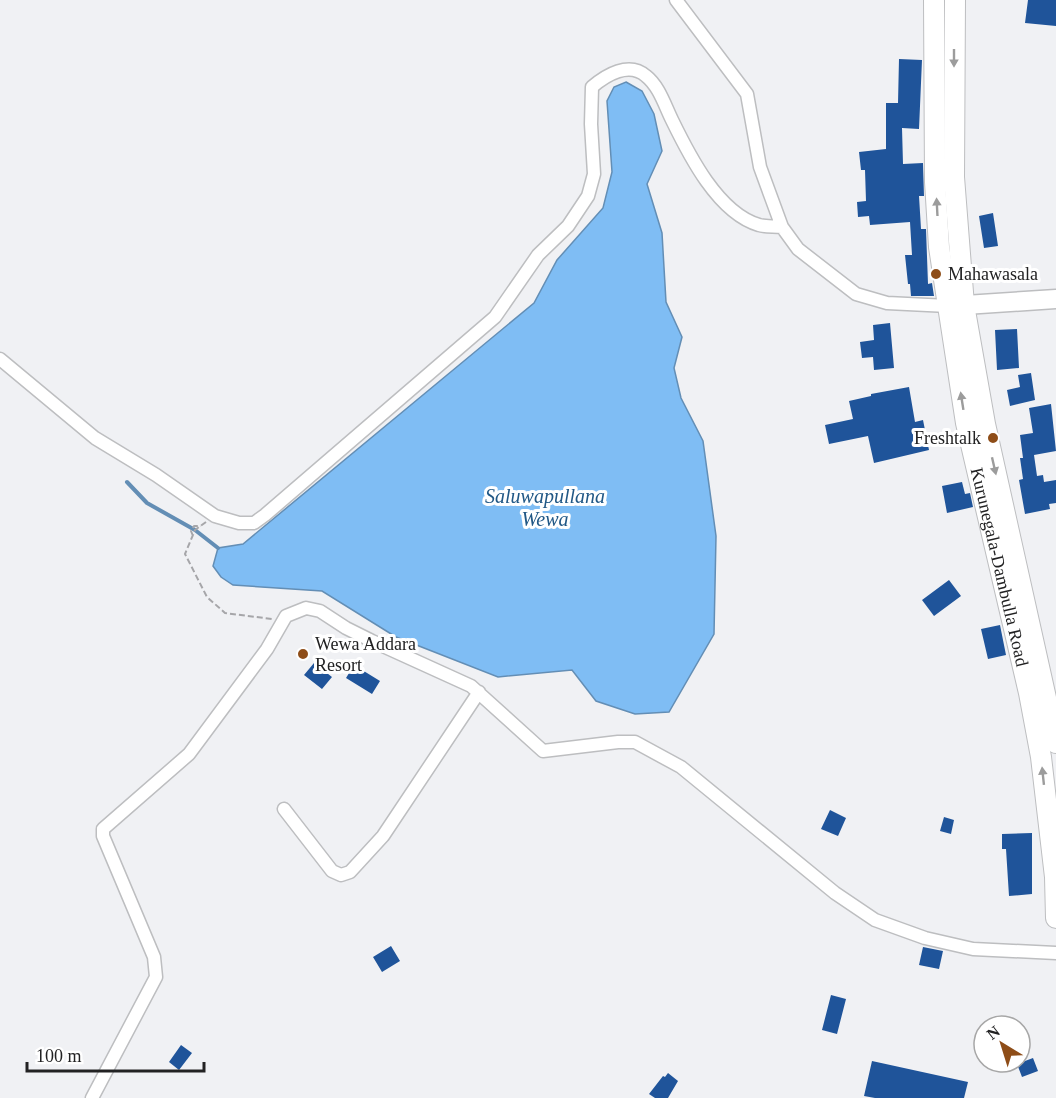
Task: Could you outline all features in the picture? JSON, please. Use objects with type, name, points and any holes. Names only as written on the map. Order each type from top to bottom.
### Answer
[{"type":"highway","name":"Kurunegala-Dambulla Road","points":[[934,0],[935,182],[939,247],[984,418],[1056,743]]},
{"type":"highway","name":"Kurunegala-Dambulla Road","points":[[955,0],[956,305],[966,423],[1029,693],[1041,758],[1054,877],[1056,918]]},
{"type":"highway","points":[[934,28],[954,27]]},
{"type":"main road","points":[[956,305],[1056,299]]},
{"type":"street","points":[[676,0],[747,94],[760,167],[782,227],[798,249],[855,294],[887,303],[956,305]]},
{"type":"street","points":[[0,359],[95,438],[156,475],[215,516],[239,523],[254,523],[495,317],[538,255],[568,226],[588,196],[594,174],[591,124],[592,87],[609,75],[632,70],[645,75],[656,88],[681,139],[714,190],[732,210],[760,226],[782,227]]},
{"type":"street","points":[[92,1098],[156,977],[154,957],[103,836],[103,829],[189,754],[267,649],[286,616],[306,608],[320,611],[355,632],[471,686],[543,752],[618,742],[635,742],[681,767],[835,893],[875,920],[925,938],[973,949],[1056,953]]},
{"type":"street","points":[[284,809],[332,871],[340,875],[350,872],[383,836],[478,692]]},
{"type":"path","points":[[215,516],[201,526],[194,526],[190,531],[193,536],[185,554],[207,597],[225,613],[272,619],[286,616]]},
{"type":"water","name":"Saluwapullana Wewa","points":[[626,82],[642,91],[654,114],[662,151],[647,184],[662,233],[666,302],[682,337],[674,368],[681,398],[703,441],[716,536],[714,634],[669,712],[635,714],[596,701],[572,670],[498,677],[396,637],[322,591],[233,585],[221,577],[213,566],[218,548],[243,544],[534,303],[557,260],[603,208],[612,172],[607,101],[614,87]]},
{"type":"building","points":[[1028,0],[1056,0],[1056,26],[1025,23]]},
{"type":"building","points":[[899,59],[922,60],[919,129],[902,128],[903,164],[923,163],[924,196],[919,196],[921,229],[926,229],[928,284],[932,283],[934,296],[911,296],[905,255],[912,255],[910,222],[870,225],[869,216],[858,217],[857,202],[866,201],[865,170],[861,170],[859,152],[886,149],[886,103],[898,103]]},
{"type":"building","points":[[993,213],[998,246],[984,248],[979,216]]},
{"type":"building","points":[[890,323],[894,368],[874,370],[873,357],[862,358],[860,342],[874,340],[873,325]]},
{"type":"building","points":[[1017,329],[1019,368],[997,370],[995,330]]},
{"type":"building","points":[[1031,373],[1035,400],[1010,406],[1007,390],[1020,387],[1018,375]]},
{"type":"building","points":[[909,387],[915,422],[923,420],[929,450],[874,463],[868,436],[829,444],[825,425],[853,419],[849,401],[871,396],[871,394]]},
{"type":"building","points":[[1051,404],[1056,451],[1034,455],[1037,476],[1043,475],[1044,482],[1056,480],[1056,503],[1049,504],[1050,509],[1025,514],[1019,480],[1023,479],[1020,435],[1033,433],[1029,408]]},
{"type":"building","points":[[962,482],[965,494],[970,493],[973,507],[947,513],[942,486]]},
{"type":"building","points":[[949,580],[961,596],[934,616],[922,600]]},
{"type":"building","points":[[1000,625],[1006,655],[988,659],[981,629]]},
{"type":"building","points":[[314,663],[332,677],[322,689],[304,675]]},
{"type":"building","points":[[354,665],[380,681],[372,694],[346,678]]},
{"type":"building","points":[[830,810],[846,818],[838,836],[821,829]]},
{"type":"building","points":[[944,817],[954,820],[951,834],[940,831]]},
{"type":"building","points":[[1032,833],[1032,894],[1009,896],[1006,849],[1002,849],[1002,834]]},
{"type":"building","points":[[391,946],[400,961],[382,972],[373,957]]},
{"type":"building","points":[[923,947],[943,951],[939,969],[919,965]]},
{"type":"building","points":[[831,995],[846,999],[837,1034],[822,1030]]},
{"type":"building","points":[[181,1045],[192,1053],[179,1070],[169,1062]]},
{"type":"building","points":[[1032,1058],[1038,1071],[1032,1073]]},
{"type":"building","points":[[872,1061],[968,1082],[964,1098],[864,1096]]},
{"type":"building","points":[[668,1073],[678,1081],[668,1098],[655,1098],[649,1094],[663,1076],[665,1077]]},
{"type":"waterway","points":[[127,482],[147,503],[195,530],[218,548]]},
{"type":"place","name":"Mahawasala","points":[[936,274]]},
{"type":"place","name":"Freshtalk","points":[[993,438]]},
{"type":"place","name":"Wewa Addara Resort","points":[[303,654]]}]
